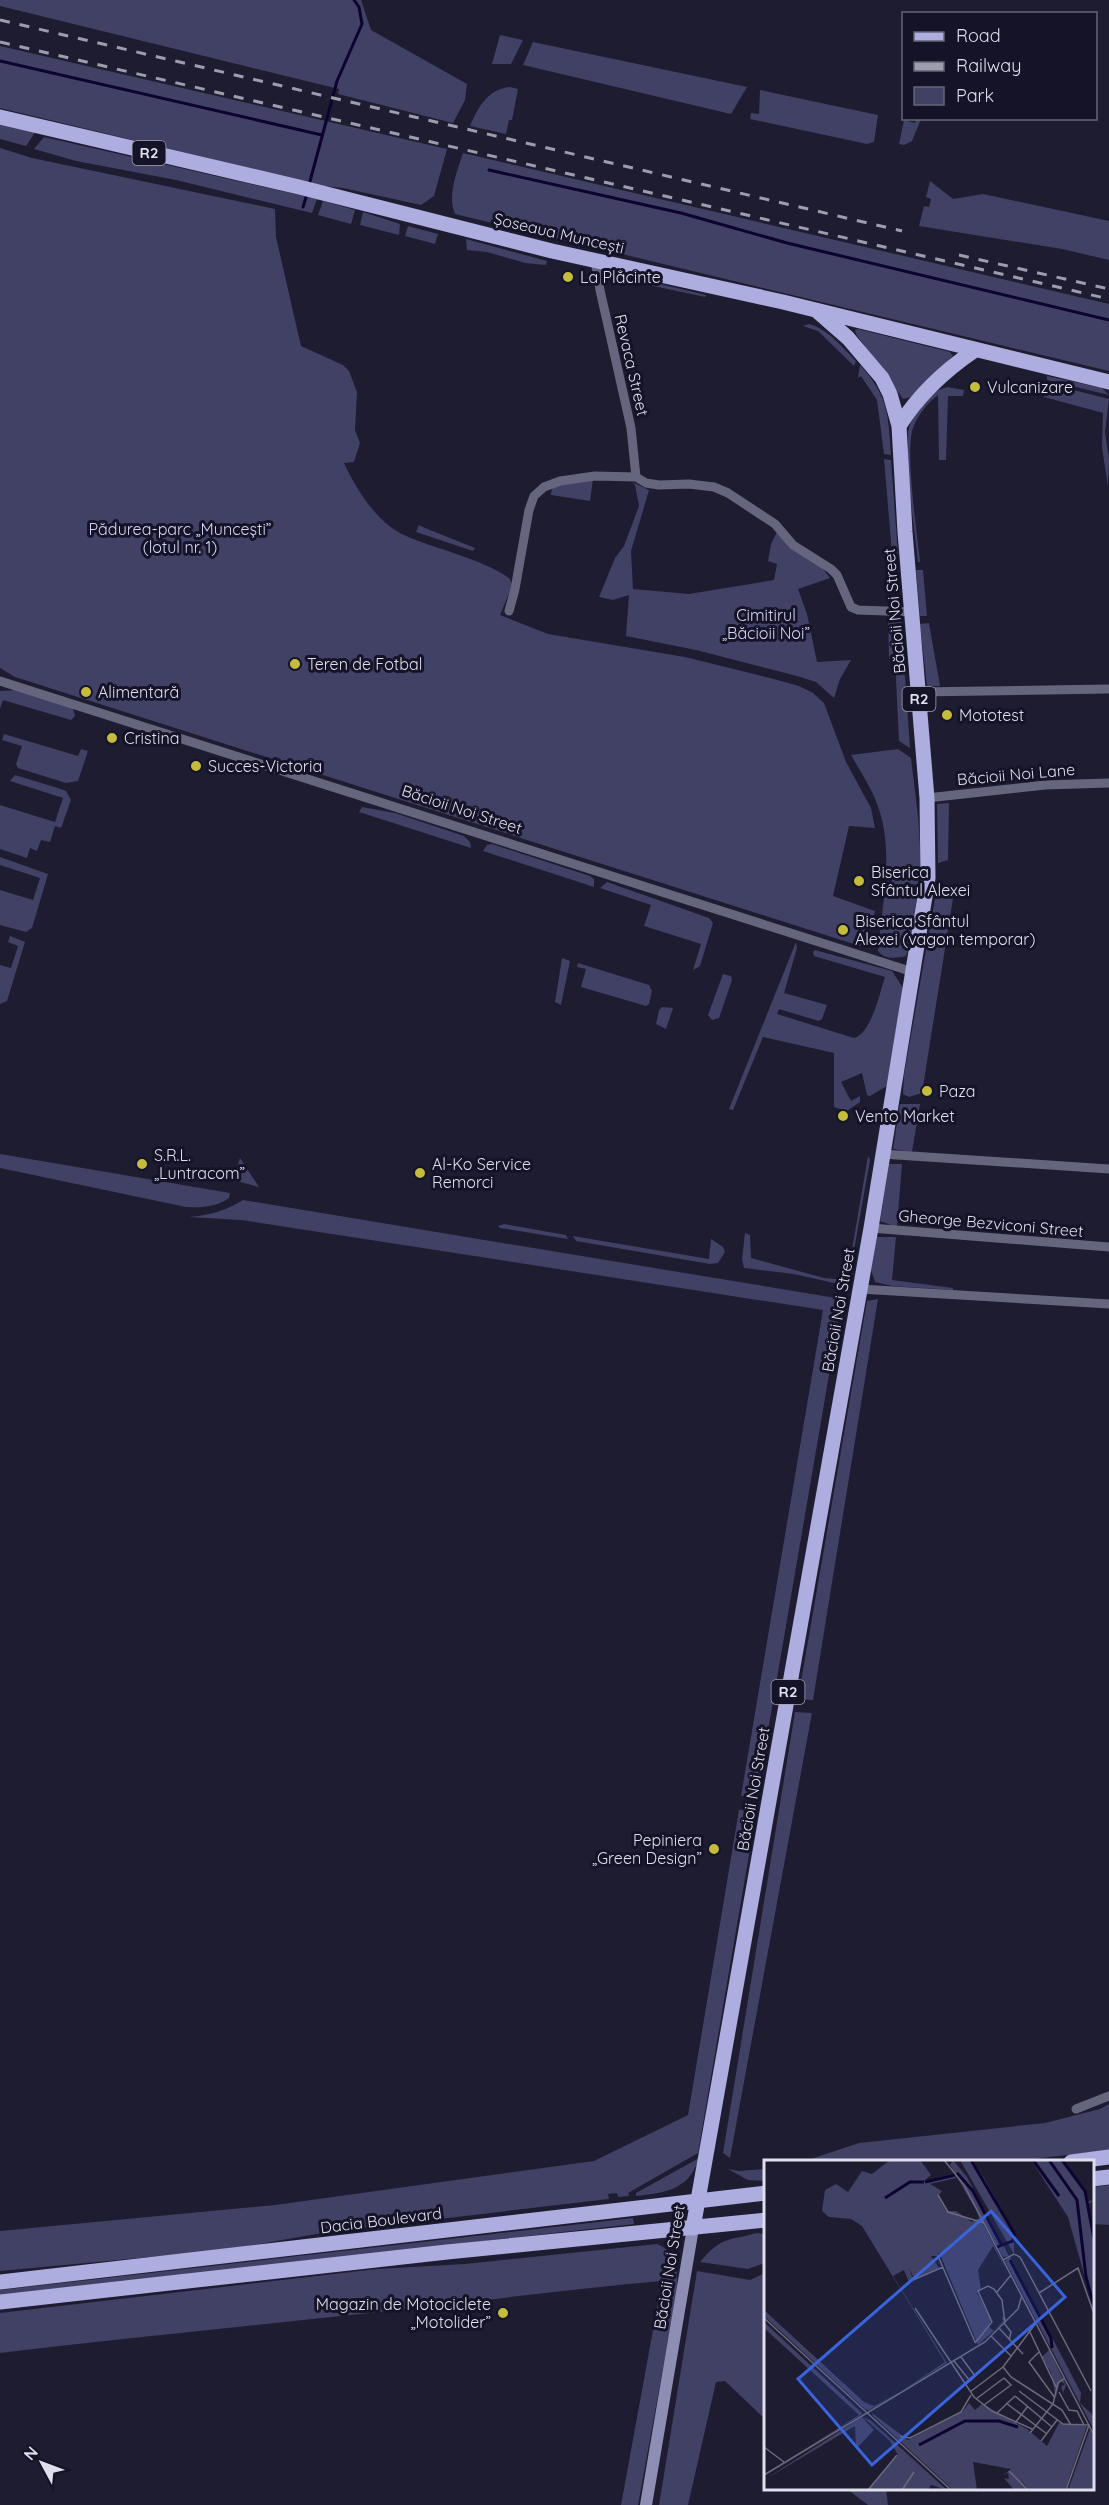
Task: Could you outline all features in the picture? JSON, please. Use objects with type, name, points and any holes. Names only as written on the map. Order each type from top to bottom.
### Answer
[{"type":"main road","name":"Șoseaua Muncești","points":[[0,117],[324,193],[595,260],[816,310],[1109,382]]},
{"type":"main road","name":"Băcioii Noi Street","points":[[646,2505],[871,1228],[928,878],[927,798],[899,426],[890,394],[878,373],[848,338],[816,310]]},
{"type":"main road","points":[[899,426],[918,398],[932,383],[975,350]]},
{"type":"main road","points":[[1086,2160],[1109,2157]]},
{"type":"main road","points":[[1094,2179],[1109,2177]]},
{"type":"main road","name":"Dacia Boulevard","points":[[0,2282],[764,2193]]},
{"type":"main road","points":[[0,2302],[447,2252],[764,2220]]},
{"type":"street","name":"Revaca Street","points":[[595,260],[632,428],[636,477]]},
{"type":"street","points":[[508,611],[515,589],[529,510],[539,491],[547,486],[576,477],[636,477],[646,483],[714,487],[728,493],[748,504],[775,524],[793,545],[831,569],[837,575],[851,607],[858,610],[912,612]]},
{"type":"street","name":"Băcioii Noi Street","points":[[0,681],[914,972]]},
{"type":"street","points":[[918,692],[1109,689]]},
{"type":"street","name":"Băcioii Noi Lane","points":[[927,798],[1045,786],[1109,783]]},
{"type":"street","points":[[882,1154],[1109,1169]]},
{"type":"street","name":"Gheorge Bezviconi Street","points":[[871,1228],[1109,1247]]},
{"type":"street","points":[[860,1289],[1109,1304]]},
{"type":"street","points":[[1076,2109],[1109,2096]]},
{"type":"green space","points":[[0,0],[361,0],[371,30],[467,84],[465,100],[453,123],[338,94],[339,89],[0,6]]},
{"type":"green space","points":[[500,35],[523,40],[511,64],[492,64]]},
{"type":"green space","points":[[533,42],[747,87],[731,114],[523,65]]},
{"type":"green space","points":[[0,46],[447,149],[434,196],[421,205],[343,188],[323,186],[0,108]]},
{"type":"green space","points":[[502,88],[518,89],[512,120],[509,120],[506,134],[470,126],[480,106],[490,95]]},
{"type":"green space","points":[[760,90],[878,115],[874,142],[867,144],[750,119],[751,113],[759,114]]},
{"type":"green space","points":[[904,120],[915,123],[916,120],[921,120],[912,141],[904,145],[899,144]]},
{"type":"green space","points":[[0,123],[36,131],[26,146],[0,139]]},
{"type":"green space","points":[[44,137],[317,199],[312,213],[176,180],[76,161],[34,149]]},
{"type":"green space","name":"Pădurea-parc „Muncești” (lotul nr. 1)","points":[[0,148],[32,158],[275,209],[276,237],[301,346],[343,365],[349,371],[357,392],[355,430],[360,443],[354,462],[344,463],[354,483],[375,513],[402,534],[486,565],[510,579],[512,586],[500,615],[548,634],[685,657],[770,678],[799,686],[813,693],[824,703],[846,762],[871,808],[875,828],[849,826],[833,896],[875,911],[868,940],[860,946],[15,677],[0,668]]},
{"type":"green space","points":[[463,153],[1109,304],[1109,371],[455,214],[452,191]]},
{"type":"green space","points":[[930,181],[953,199],[983,194],[1109,221],[1109,260],[1062,249],[919,226],[924,206],[929,207],[931,199],[926,197]]},
{"type":"green space","points":[[323,201],[355,210],[351,224],[318,215]]},
{"type":"green space","points":[[363,212],[400,224],[399,235],[360,225]]},
{"type":"green space","points":[[408,226],[438,234],[435,244],[405,236]]},
{"type":"green space","points":[[466,239],[547,261],[546,265],[525,263],[487,252],[467,250]]},
{"type":"green space","points":[[602,270],[706,295],[705,297],[602,275]]},
{"type":"green space","points":[[809,324],[816,326],[834,339],[856,361],[854,366],[818,331],[803,326]]},
{"type":"green space","points":[[855,330],[950,352],[953,356],[911,397],[903,399],[856,334]]},
{"type":"green space","points":[[860,365],[870,376],[882,397],[888,417],[891,455],[884,454],[877,400],[861,376],[858,378]]},
{"type":"green space","points":[[1047,376],[1102,388],[1109,395],[1047,380]]},
{"type":"green space","points":[[1046,383],[1109,399],[1105,432],[1109,460],[1108,487],[1102,447],[1103,413],[1044,397]]},
{"type":"green space","points":[[947,387],[964,390],[963,396],[948,396],[946,460],[939,460],[938,395],[917,419],[911,440],[911,473],[920,562],[918,562],[908,477],[908,432],[911,421],[933,392]]},
{"type":"green space","points":[[884,459],[891,460],[898,554],[892,553]]},
{"type":"green space","points":[[593,479],[590,501],[551,495],[552,488],[562,484]]},
{"type":"green space","name":"Cimitirul „Băcioii Noi”","points":[[632,482],[649,490],[631,551],[633,589],[689,594],[774,580],[777,564],[768,561],[771,544],[778,530],[789,547],[823,566],[830,578],[798,589],[807,614],[817,662],[851,660],[840,679],[834,698],[816,682],[797,676],[696,650],[626,636],[629,595],[613,600],[599,597],[615,558],[624,546],[639,506],[635,485]]},
{"type":"green space","points":[[419,525],[475,548],[473,551],[416,532]]},
{"type":"green space","points":[[916,570],[923,570],[927,616],[920,616]]},
{"type":"green space","points":[[888,614],[901,619],[910,748],[899,741],[895,659],[889,659]]},
{"type":"green space","points":[[929,623],[940,686],[927,686],[920,624]]},
{"type":"green space","points":[[17,690],[73,708],[75,716],[71,720],[3,700],[0,709],[0,691]]},
{"type":"green space","points":[[4,734],[78,756],[81,749],[88,751],[78,781],[66,783],[18,768],[16,764],[22,746],[2,740]]},
{"type":"green space","points":[[898,749],[911,758],[919,824],[920,864],[908,951],[906,956],[891,958],[878,951],[886,877],[882,822],[872,791],[851,755]]},
{"type":"green space","points":[[15,775],[66,791],[71,800],[61,828],[55,826],[50,842],[41,840],[37,851],[30,848],[27,858],[0,849],[0,805],[55,822],[63,798],[10,781]]},
{"type":"green space","points":[[949,803],[948,860],[938,863],[937,804]]},
{"type":"green space","points":[[362,807],[395,813],[464,836],[470,842],[471,848],[359,812]]},
{"type":"green space","points":[[492,844],[590,876],[594,879],[594,887],[483,851],[487,845]]},
{"type":"green space","points":[[0,857],[48,874],[32,928],[26,932],[0,925],[0,890],[33,900],[40,878],[0,865]]},
{"type":"green space","points":[[607,882],[709,918],[713,923],[700,966],[693,970],[701,944],[644,926],[651,905],[600,888]]},
{"type":"green space","points":[[955,886],[922,1093],[909,1097],[903,1094],[904,1075],[937,887]]},
{"type":"green space","points":[[10,936],[25,942],[7,1001],[0,1004],[0,965],[11,968],[18,946],[8,942]]},
{"type":"green space","points":[[796,942],[797,948],[784,993],[827,1005],[819,1021],[779,1009],[777,1014],[854,1038],[860,1035],[870,1021],[885,977],[814,956],[815,950],[892,971],[903,988],[887,1086],[870,1096],[867,1095],[862,1073],[841,1082],[851,1101],[860,1096],[860,1102],[847,1111],[834,1107],[834,1053],[763,1037],[733,1110],[729,1109]]},
{"type":"green space","points":[[562,958],[570,961],[561,1005],[555,1002]]},
{"type":"green space","points":[[578,963],[649,985],[652,991],[649,1004],[646,1006],[581,987],[586,969],[577,967]]},
{"type":"green space","points":[[723,974],[731,976],[732,980],[719,1018],[712,1020],[708,1015]]},
{"type":"green space","points":[[662,1007],[673,1008],[666,1029],[656,1024],[659,1010]]},
{"type":"green space","points":[[900,1104],[920,1104],[912,1152],[893,1149]]},
{"type":"green space","points":[[0,1154],[230,1193],[229,1198],[214,1205],[186,1207],[0,1168]]},
{"type":"green space","points":[[868,1156],[870,1160],[849,1278],[834,1283],[794,1274],[744,1268],[742,1259],[745,1233],[750,1235],[751,1258],[824,1278],[836,1279],[848,1273]]},
{"type":"green space","points":[[240,1158],[259,1187],[233,1180]]},
{"type":"green space","points":[[889,1164],[902,1164],[897,1227],[880,1221]]},
{"type":"green space","points":[[243,1200],[842,1299],[757,1795],[741,1796],[823,1310],[241,1220],[189,1217],[217,1212]]},
{"type":"green space","points":[[504,1224],[566,1235],[568,1239],[498,1226]]},
{"type":"green space","points":[[573,1236],[709,1259],[711,1239],[723,1247],[725,1252],[718,1263],[710,1264],[576,1241]]},
{"type":"green space","points":[[877,1237],[896,1237],[892,1280],[953,1288],[953,1290],[892,1286],[875,1282],[871,1270]]},
{"type":"green space","points":[[878,1299],[813,1700],[798,1699],[867,1301]]},
{"type":"green space","points":[[795,1712],[812,1713],[730,2158],[723,2153]]},
{"type":"green space","points":[[757,1808],[698,2153],[628,2193],[629,2196],[618,2197],[617,2193],[608,2194],[609,2199],[328,2232],[225,2250],[0,2271],[0,2231],[275,2205],[594,2161],[688,2115],[739,1810]]},
{"type":"green space","points":[[1109,2104],[1109,2150],[1025,2160],[808,2160],[859,2143],[1045,2123],[1100,2109]]},
{"type":"green space","points":[[699,2158],[689,2177],[675,2188],[636,2196],[636,2193]]},
{"type":"green space","points":[[728,2169],[739,2171],[764,2169],[764,2181],[748,2180]]},
{"type":"green space","points":[[1109,2185],[1109,2225],[1094,2224],[1094,2187]]},
{"type":"green space","points":[[633,2218],[634,2224],[0,2296],[0,2290]]},
{"type":"green space","points":[[757,2233],[764,2234],[764,2263],[748,2269],[700,2262],[714,2248],[732,2239]]},
{"type":"green space","points":[[657,2244],[669,2252],[673,2258],[677,2291],[638,2505],[621,2505],[662,2281],[0,2353],[0,2313],[377,2269],[465,2264]]},
{"type":"green space","points":[[697,2271],[750,2280],[764,2273],[764,2418],[725,2381],[716,2382],[688,2505],[659,2505]]},
{"type":"green space","points":[[848,2490],[886,2490],[888,2505],[868,2505]]},
{"type":"waterway","points":[[309,185],[337,81],[362,24],[359,7],[354,0]]},
{"type":"waterway","points":[[0,61],[322,135]]},
{"type":"waterway","points":[[489,170],[681,213],[787,243],[1109,320]]},
{"type":"waterway","points":[[303,207],[307,194]]},
{"type":"railway","points":[[0,20],[902,231]]},
{"type":"railway","points":[[0,42],[1109,299]]},
{"type":"railway","points":[[959,255],[1109,289]]},
{"type":"place","name":"La Plăcinte","points":[[568,277]]},
{"type":"place","name":"Vulcanizare","points":[[975,387]]},
{"type":"place","name":"Teren de Fotbal","points":[[295,664]]},
{"type":"place","name":"Alimentară","points":[[86,692]]},
{"type":"place","name":"Mototest","points":[[947,715]]},
{"type":"place","name":"Cristina","points":[[112,738]]},
{"type":"place","name":"Succes-Victoria","points":[[196,766]]},
{"type":"place","name":"Biserica Sfântul Alexei","points":[[859,881]]},
{"type":"place","name":"Biserica Sfântul Alexei (vagon temporar)","points":[[843,930]]},
{"type":"place","name":"Paza","points":[[927,1091]]},
{"type":"place","name":"Vento Market","points":[[843,1116]]},
{"type":"place","name":"S.R.L. „Luntracom”","points":[[142,1164]]},
{"type":"place","name":"Al-Ko Service Remorci","points":[[420,1173]]},
{"type":"place","name":"Pepiniera „Green Design”","points":[[714,1849]]},
{"type":"place","name":"Magazin de Motociclete „Motolider”","points":[[503,2313]]}]
